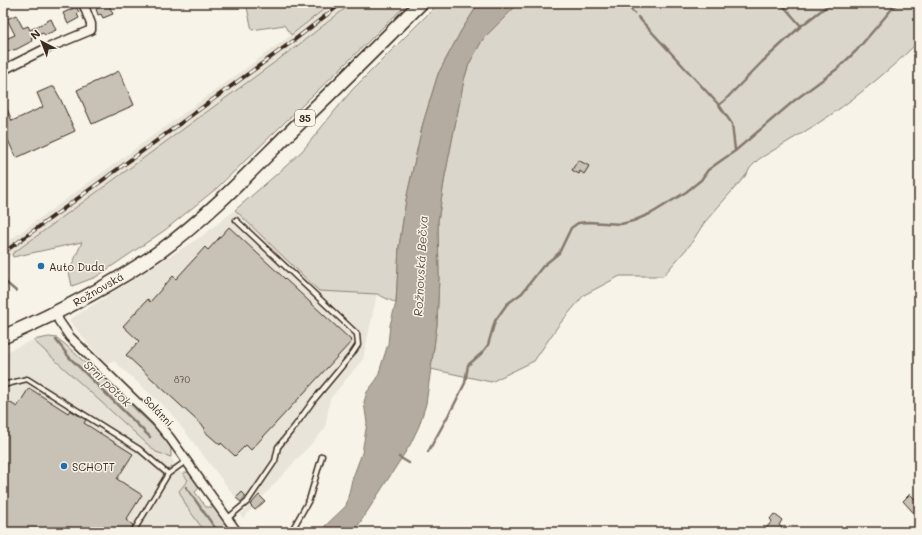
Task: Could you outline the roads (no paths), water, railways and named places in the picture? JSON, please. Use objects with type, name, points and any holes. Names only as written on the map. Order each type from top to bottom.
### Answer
[{"type":"main road","name":"Rožnovská","points":[[3,337],[56,313],[82,299],[145,262],[186,230],[254,168],[421,3]]},
{"type":"street","points":[[3,70],[43,50],[91,30],[91,24],[83,3]]},
{"type":"street","name":"Solární","points":[[56,313],[70,337],[156,421],[170,438],[237,532]]},
{"type":"lane","points":[[227,519],[246,502],[275,461],[278,446],[358,345],[357,334],[236,220]]},
{"type":"lane","points":[[3,385],[27,379],[139,449],[168,474]]},
{"type":"lane","points":[[291,532],[309,500],[322,456]]},
{"type":"lane","points":[[133,532],[168,474],[186,460]]},
{"type":"water","name":"Rožnovská Bečva","points":[[479,3],[519,3],[483,39],[469,64],[464,80],[445,176],[438,221],[439,277],[437,325],[426,404],[419,426],[410,445],[354,532],[322,532],[323,528],[346,506],[352,480],[362,453],[367,423],[364,402],[367,392],[377,379],[388,344],[390,325],[396,303],[399,247],[406,200],[423,123],[438,74],[461,31]]},
{"type":"waterway","points":[[626,3],[634,13]]},
{"type":"waterway","points":[[781,3],[801,26]]},
{"type":"waterway","points":[[719,105],[801,26],[831,3]]},
{"type":"waterway","points":[[428,452],[465,383],[468,365],[482,353],[488,345],[495,321],[507,304],[522,293],[543,266],[559,253],[571,228],[578,223],[588,222],[621,224],[633,221],[652,213],[686,192],[701,180],[708,170],[735,151],[795,100],[837,69],[856,51],[897,3]]},
{"type":"waterway","points":[[638,17],[719,105],[732,124],[735,150]]},
{"type":"waterway","name":"Srní potok","points":[[3,280],[16,291]]},
{"type":"waterway","name":"Srní potok","points":[[56,340],[69,357],[150,437]]},
{"type":"waterway","points":[[399,457],[409,463]]},
{"type":"waterway","name":"Srní potok","points":[[186,487],[218,532]]},
{"type":"railway","points":[[3,253],[293,41],[342,3]]},
{"type":"place","name":"Auto Duda","points":[[41,266]]},
{"type":"place","name":"SCHOTT","points":[[64,466]]}]
